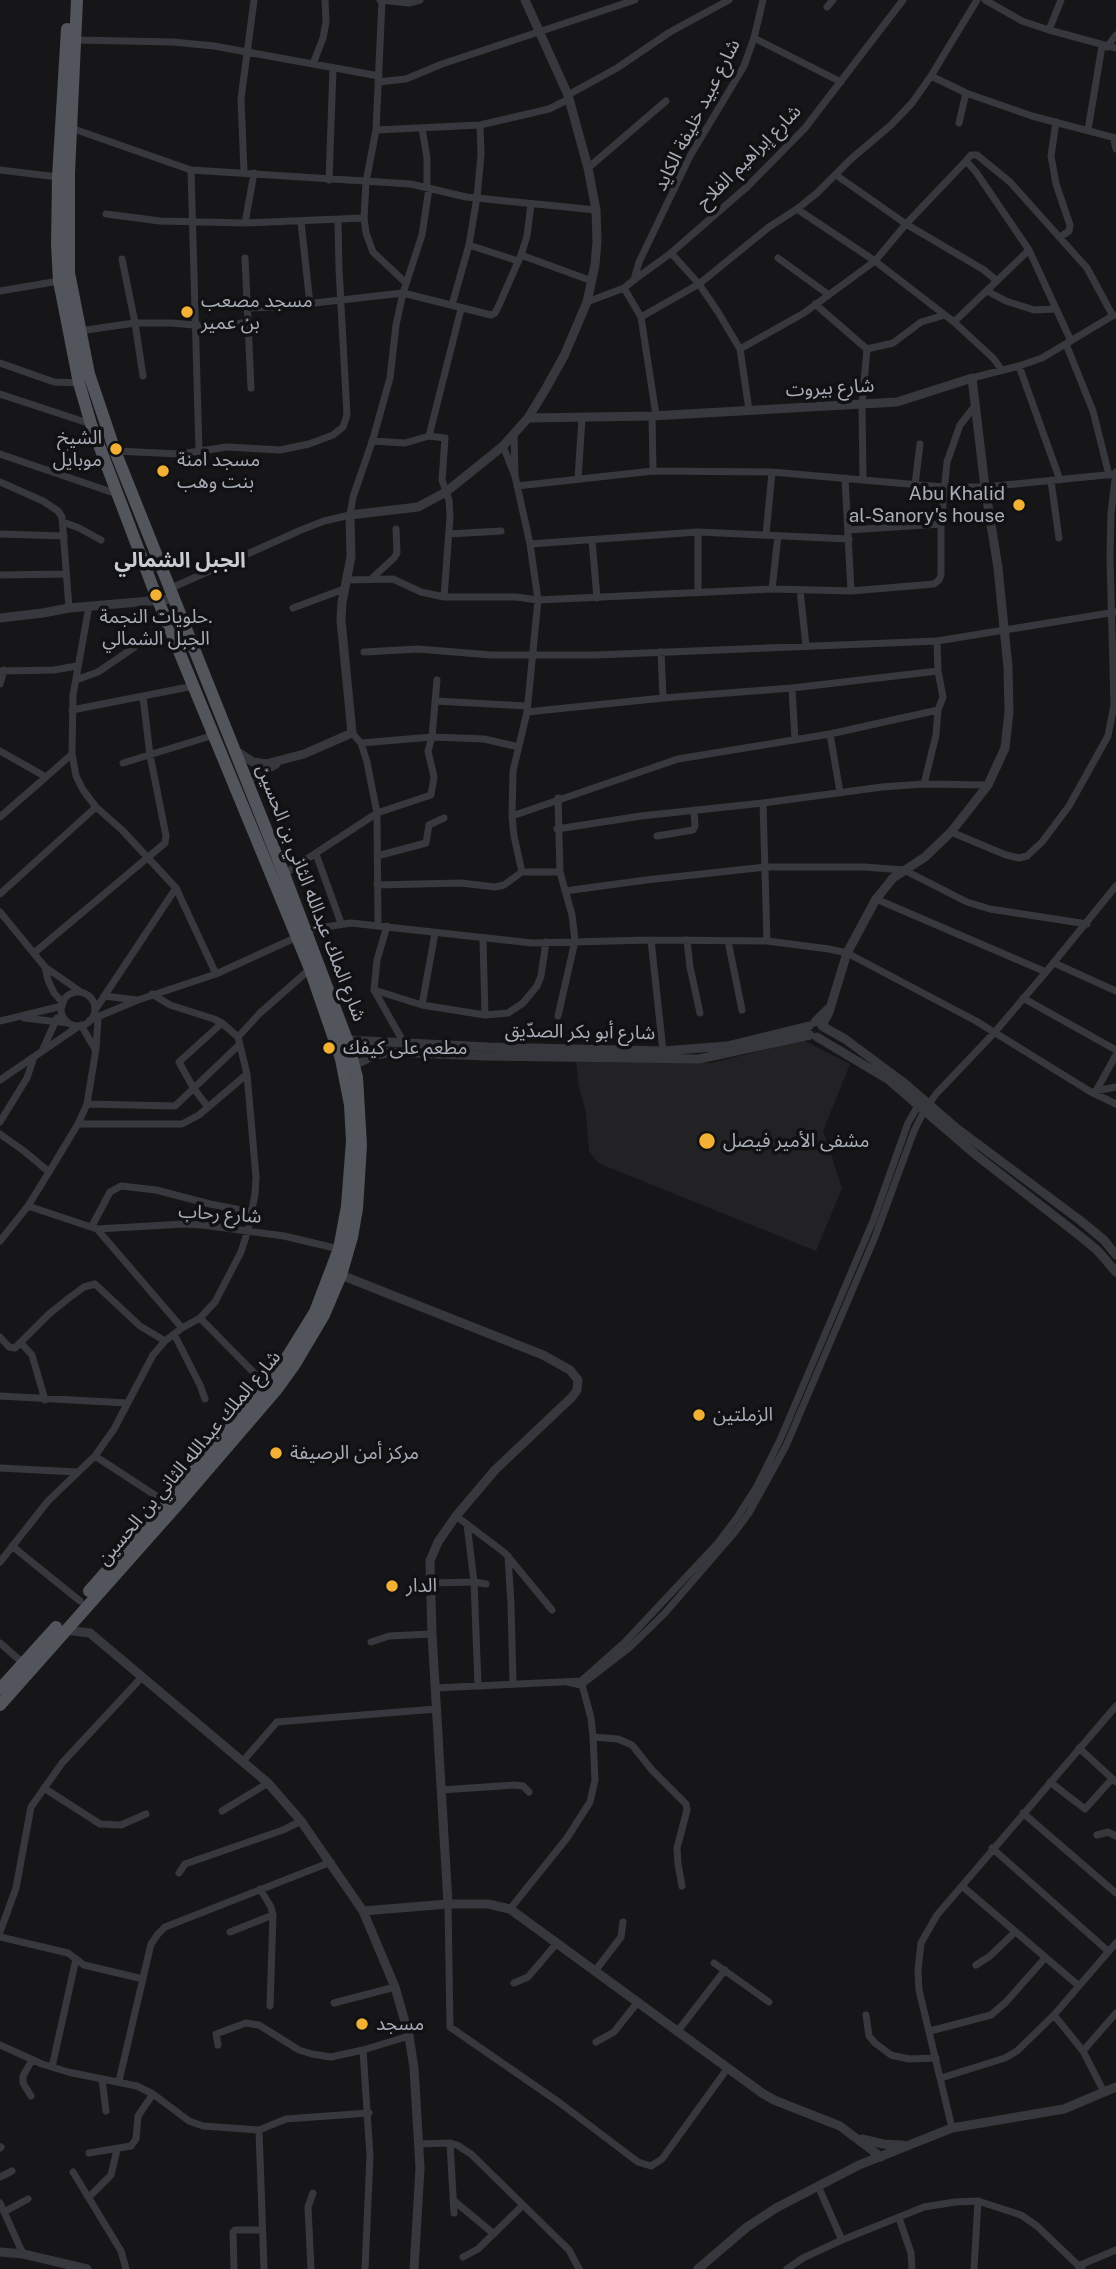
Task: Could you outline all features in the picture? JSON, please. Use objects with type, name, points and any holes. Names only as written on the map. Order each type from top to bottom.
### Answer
[{"type":"main road","name":"شارع الملك عبدالله الثاني بن الحسين","points":[[69,0],[68,109],[58,177],[57,245],[59,281],[79,383],[91,424],[159,603],[348,1040],[361,1124],[358,1197],[352,1237],[341,1275],[312,1339],[277,1389],[243,1420],[167,1503],[128,1555]]},
{"type":"main road","name":"شارع الملك عبدالله الثاني بن الحسين","points":[[69,83],[77,0]]},
{"type":"main road","name":"شارع الملك عبدالله الثاني بن الحسين","points":[[0,1689],[128,1555],[243,1420],[289,1354],[315,1312],[339,1249],[347,1206],[351,1161],[352,1074],[337,1044],[310,969],[285,874],[172,598],[98,405],[79,331],[69,273],[71,128],[68,109]]},
{"type":"main road","name":"شارع الملك عبدالله الثاني بن الحسين","points":[[0,1704],[65,1630],[82,1605]]},
{"type":"street","points":[[244,172],[242,99],[254,0]]},
{"type":"street","points":[[313,64],[323,38],[326,22],[325,0]]},
{"type":"street","points":[[407,283],[373,252],[364,218],[366,181],[376,130],[385,1],[420,0]]},
{"type":"street","points":[[43,613],[88,612],[159,603],[324,521],[350,515],[408,510],[426,504],[446,492],[503,446],[528,418],[564,356],[587,302],[597,241],[596,210],[588,168],[569,97],[525,0]]},
{"type":"street","points":[[75,40],[183,43],[248,52],[379,79],[406,79],[635,0]]},
{"type":"street","points":[[376,130],[480,125],[549,109],[670,32],[729,0]]},
{"type":"street","name":"شارع عبيد خليفة الكايد","points":[[634,280],[639,262],[690,156],[744,66],[763,0]]},
{"type":"street","name":"شارع إبراهيم الفلاح","points":[[587,302],[624,288],[671,253],[748,186],[786,148],[841,82],[903,0]]},
{"type":"street","points":[[641,317],[699,284],[769,227],[797,209],[905,110],[931,76],[977,0]]},
{"type":"street","points":[[985,0],[1022,21],[1116,48]]},
{"type":"street","points":[[1049,30],[1060,0]]},
{"type":"street","points":[[1088,130],[1105,46],[1116,35]]},
{"type":"street","points":[[754,38],[841,82]]},
{"type":"street","points":[[329,180],[333,69]]},
{"type":"street","points":[[931,76],[966,93],[1032,116],[1115,137],[1116,149]]},
{"type":"street","points":[[958,123],[966,93]]},
{"type":"street","points":[[588,168],[666,101]]},
{"type":"street","points":[[1056,122],[1051,156],[1056,184],[1070,225],[1069,231],[1060,237]]},
{"type":"street","points":[[452,305],[469,245],[477,197],[481,155],[480,125]]},
{"type":"street","points":[[71,128],[191,170],[411,184],[456,195],[596,210]]},
{"type":"street","points":[[404,1043],[374,990],[383,925],[377,885],[377,813],[367,762],[361,743],[352,733],[341,620],[351,557],[350,515],[353,497],[390,379],[396,325],[403,293],[422,234],[428,188],[428,158],[422,128]]},
{"type":"street","points":[[740,349],[829,295],[875,261],[906,224],[974,154],[996,169],[1087,268],[1114,315]]},
{"type":"street","points":[[951,832],[1006,855],[1023,857],[1035,849],[1069,806],[1108,736],[1114,705],[1114,612],[1110,538],[1114,474],[1056,309],[1028,250],[976,172],[966,162]]},
{"type":"street","points":[[0,170],[58,177]]},
{"type":"street","points":[[191,170],[199,451]]},
{"type":"street","points":[[246,223],[254,173]]},
{"type":"street","points":[[836,175],[906,224],[984,270],[997,281]]},
{"type":"street","points":[[248,308],[403,293],[486,315],[495,313],[520,258],[527,236],[531,204]]},
{"type":"street","points":[[797,209],[875,261],[954,322],[993,358],[1002,370]]},
{"type":"street","points":[[106,214],[192,222],[246,223],[364,218]]},
{"type":"street","points":[[115,451],[183,454],[227,447],[267,450],[295,448],[333,435],[343,428],[346,415],[338,220]]},
{"type":"street","points":[[301,222],[310,303]]},
{"type":"street","points":[[469,245],[592,281]]},
{"type":"street","points":[[954,322],[1028,250]]},
{"type":"street","points":[[671,253],[699,284],[740,349],[749,410]]},
{"type":"street","points":[[246,258],[251,388]]},
{"type":"street","points":[[778,258],[829,295]]},
{"type":"street","points":[[122,259],[143,376]]},
{"type":"street","points":[[0,291],[59,281]]},
{"type":"street","points":[[624,288],[641,317],[654,416],[653,471]]},
{"type":"street","points":[[987,291],[1006,301],[1034,310],[1056,309]]},
{"type":"street","points":[[815,304],[867,349]]},
{"type":"street","points":[[429,436],[461,309]]},
{"type":"street","points":[[867,349],[893,343],[921,322],[945,315]]},
{"type":"street","name":"شارع بيروت","points":[[528,418],[654,416],[909,400],[1042,358],[1114,315]]},
{"type":"street","points":[[79,331],[135,323],[215,327],[249,322]]},
{"type":"street","points":[[863,479],[862,404],[867,349]]},
{"type":"street","points":[[0,363],[54,382],[79,383]]},
{"type":"street","points":[[1019,366],[1060,480]]},
{"type":"street","points":[[972,378],[985,487],[1000,579],[1009,681],[1009,730],[1005,748],[988,785],[951,832],[925,857],[886,884],[847,953],[830,1008],[816,1029],[1082,1221],[1104,1240],[1116,1255]]},
{"type":"street","points":[[0,394],[91,424]]},
{"type":"street","points":[[293,608],[346,584],[370,579],[393,579],[421,592],[444,597],[516,597],[538,600],[698,591],[851,591],[912,587],[937,582],[941,575],[941,524],[947,462],[960,425],[975,406]]},
{"type":"street","points":[[578,479],[582,418]]},
{"type":"street","points":[[514,434],[515,476],[530,544],[538,600],[527,709],[513,771],[512,816],[516,853],[522,872]]},
{"type":"street","points":[[372,441],[405,443],[429,436],[444,437],[446,440],[442,480],[449,506],[449,534],[444,597]]},
{"type":"street","points":[[915,485],[920,444]]},
{"type":"street","points":[[503,446],[515,476]]},
{"type":"street","points":[[0,454],[118,494]]},
{"type":"street","points":[[517,486],[653,471],[772,472],[943,487],[985,487],[1114,474]]},
{"type":"street","points":[[766,536],[772,472]]},
{"type":"street","points":[[845,478],[851,591]]},
{"type":"street","points":[[1051,481],[1059,537]]},
{"type":"street","points":[[0,482],[58,511],[63,522],[69,608]]},
{"type":"street","points":[[63,522],[101,540]]},
{"type":"street","points":[[530,544],[698,532],[766,536],[848,534],[941,524]]},
{"type":"street","points":[[370,579],[394,558],[397,552],[396,529]]},
{"type":"street","points":[[449,534],[501,531]]},
{"type":"street","points":[[698,532],[698,591]]},
{"type":"street","points":[[0,534],[64,536]]},
{"type":"street","points":[[772,589],[778,536]]},
{"type":"street","points":[[592,540],[597,598]]},
{"type":"street","points":[[0,575],[66,574]]},
{"type":"street","points":[[800,590],[806,646]]},
{"type":"street","points":[[0,618],[69,608],[159,603]]},
{"type":"street","points":[[88,612],[77,666],[72,710],[72,754],[76,776],[96,807],[176,888],[216,974]]},
{"type":"street","points":[[364,652],[434,649],[533,656],[937,641],[1114,612]]},
{"type":"street","points":[[76,680],[98,672],[145,640]]},
{"type":"street","points":[[924,784],[936,735],[938,710],[943,697],[938,671],[937,641]]},
{"type":"street","points":[[661,652],[663,698]]},
{"type":"street","points":[[0,684],[2,671],[54,670],[77,666]]},
{"type":"street","points":[[435,701],[527,709],[792,688],[938,671]]},
{"type":"street","points":[[285,874],[377,813],[429,797],[433,793],[434,777],[428,747],[432,737],[437,680]]},
{"type":"street","points":[[72,710],[194,686]]},
{"type":"street","points":[[792,688],[794,740]]},
{"type":"street","points":[[34,953],[147,856],[163,846],[166,836],[150,755],[143,697]]},
{"type":"street","points":[[512,816],[678,759],[830,734],[938,710]]},
{"type":"street","points":[[236,751],[258,763],[281,761],[352,733]]},
{"type":"street","points":[[830,734],[840,792]]},
{"type":"street","points":[[123,763],[214,735]]},
{"type":"street","points":[[361,743],[432,737],[484,739],[519,747]]},
{"type":"street","points":[[0,751],[46,777]]},
{"type":"street","points":[[0,817],[72,754]]},
{"type":"street","points":[[247,780],[281,761]]},
{"type":"street","points":[[557,829],[840,792],[924,784],[988,785]]},
{"type":"street","points":[[558,798],[560,872],[572,915],[575,941],[558,1016]]},
{"type":"street","points":[[763,803],[767,941]]},
{"type":"street","points":[[0,894],[96,807]]},
{"type":"street","points":[[657,836],[693,830],[694,810]]},
{"type":"street","points":[[377,856],[426,843],[429,825],[444,818]]},
{"type":"street","points":[[316,854],[341,923]]},
{"type":"street","points":[[565,891],[766,867],[904,870],[978,905],[1021,915],[1087,924]]},
{"type":"street","points":[[377,885],[461,883],[499,887],[522,872],[560,872]]},
{"type":"street","points":[[436,1688],[513,1683],[581,1683],[629,1648],[665,1613],[705,1567],[749,1513],[783,1443],[862,1247],[908,1123],[994,1032],[1087,924],[1116,886]]},
{"type":"street","points":[[94,1016],[176,888]]},
{"type":"street","points":[[876,899],[1046,972]]},
{"type":"street","points":[[0,912],[45,967],[94,1002],[96,1049],[87,1104],[78,1124],[27,1206],[0,1241]]},
{"type":"street","points":[[0,1080],[94,1016],[216,974],[302,933],[341,923],[383,925],[483,939],[546,943],[767,941],[847,953],[976,1021],[1116,1104]]},
{"type":"street","points":[[422,1005],[436,933]]},
{"type":"street","points":[[483,939],[485,1015]]},
{"type":"street","points":[[651,940],[663,1051]]},
{"type":"street","points":[[687,940],[700,1013]]},
{"type":"street","points":[[728,941],[742,1010]]},
{"type":"street","points":[[374,990],[422,1005],[485,1015],[508,1013],[532,995],[541,976],[546,943]]},
{"type":"street","points":[[1054,963],[1116,991]]},
{"type":"street","points":[[45,967],[47,980],[62,1006],[64,1017],[78,1025],[96,1049]]},
{"type":"street","points":[[87,1104],[173,1106],[194,1089],[239,1041],[260,1013],[310,969]]},
{"type":"street","points":[[43,1049],[70,994],[138,1000]]},
{"type":"street","points":[[0,1562],[48,1501],[94,1456],[114,1429],[153,1355],[165,1341],[200,1318],[219,1294],[241,1252],[248,1230],[256,1177],[247,1074],[239,1041],[222,1023],[203,1014],[170,1005],[152,995]]},
{"type":"street","points":[[1023,998],[1116,1050]]},
{"type":"street","points":[[0,1021],[62,1006]]},
{"type":"street","points":[[16,1017],[78,1025]]},
{"type":"street","points":[[208,1107],[194,1089],[180,1060],[222,1023]]},
{"type":"street","name":"شارع أبو بكر الصدّيق","points":[[348,1040],[663,1051],[727,1046],[816,1029]]},
{"type":"street","name":"شارع أبو بكر الصدّيق","points":[[352,1074],[373,1056],[390,1052],[699,1059],[816,1029]]},
{"type":"street","points":[[1093,1092],[1116,1055]]},
{"type":"street","points":[[0,1122],[27,1077],[34,1056]]},
{"type":"street","points":[[78,1124],[183,1124],[199,1115],[247,1074]]},
{"type":"street","points":[[1093,1092],[1116,1087]]},
{"type":"street","points":[[924,1105],[976,1155],[1097,1250],[1116,1272]]},
{"type":"street","points":[[0,1133],[48,1172]]},
{"type":"street","points":[[94,1227],[110,1192],[121,1186],[156,1190],[252,1212]]},
{"type":"street","points":[[27,1206],[94,1227],[182,1328]]},
{"type":"street","name":"شارع رحاب","points":[[94,1227],[184,1224],[248,1230],[339,1249]]},
{"type":"street","points":[[341,1275],[543,1355],[576,1376],[578,1385],[572,1397],[495,1470],[456,1516],[433,1551],[430,1561],[429,1583],[448,1904],[450,2027],[643,2165],[651,2166],[662,2159],[727,2069]]},
{"type":"street","points":[[0,1338],[9,1348],[15,1348],[49,1314],[91,1284],[99,1286],[145,1330],[165,1341]]},
{"type":"street","points":[[200,1318],[266,1385]]},
{"type":"street","points":[[174,1334],[205,1399]]},
{"type":"street","points":[[21,1343],[33,1355],[46,1400]]},
{"type":"street","points":[[0,1396],[127,1403]]},
{"type":"street","points":[[94,1456],[167,1503]]},
{"type":"street","points":[[0,1468],[77,1472]]},
{"type":"street","points":[[456,1516],[508,1556],[552,1610]]},
{"type":"street","points":[[467,1524],[474,1582],[478,1685]]},
{"type":"street","points":[[12,1546],[82,1605],[90,1633]]},
{"type":"street","points":[[508,1556],[513,1683]]},
{"type":"street","points":[[429,1583],[486,1584]]},
{"type":"street","points":[[65,1630],[90,1633],[268,1783],[301,1821],[363,1911],[395,1987],[408,2036],[415,2082],[419,2144],[414,2269]]},
{"type":"street","points":[[371,1642],[389,1636],[432,1634]]},
{"type":"street","points":[[0,1643],[23,1663]]},
{"type":"street","points":[[0,1932],[16,1888],[32,1807],[62,1763],[142,1677]]},
{"type":"street","points":[[510,1909],[567,1838],[590,1801],[595,1780],[593,1737],[591,1718],[581,1683]]},
{"type":"street","points":[[952,2128],[919,1990],[919,1955],[928,1928],[992,1849],[1116,1706]]},
{"type":"street","points":[[243,1761],[277,1722],[436,1709]]},
{"type":"street","points":[[1108,1716],[1116,1723]]},
{"type":"street","points":[[593,1737],[618,1739],[632,1745],[652,1770],[686,1804],[687,1810],[677,1848],[682,1886]]},
{"type":"street","points":[[1050,1782],[1084,1809],[1114,1781],[1079,1748]]},
{"type":"street","points":[[222,1811],[268,1783]]},
{"type":"street","points":[[441,1790],[514,1785],[523,1786],[529,1791]]},
{"type":"street","points":[[44,1788],[100,1824],[121,1825],[146,1814]]},
{"type":"street","points":[[1023,1813],[1116,1893]]},
{"type":"street","points":[[179,1873],[185,1864],[283,1830],[301,1821]]},
{"type":"street","points":[[1097,1835],[1108,1832],[1116,1836]]},
{"type":"street","points":[[992,1849],[1108,1951]]},
{"type":"street","points":[[119,2081],[151,1944],[165,1927],[331,1862]]},
{"type":"street","points":[[962,1886],[1079,1986]]},
{"type":"street","points":[[260,1889],[274,1915],[270,2006]]},
{"type":"street","points":[[363,1911],[488,1903],[510,1909],[727,2069],[774,2100],[840,2126],[881,2157]]},
{"type":"street","points":[[230,1931],[274,1915]]},
{"type":"street","points":[[595,1971],[621,1937],[623,1922]]},
{"type":"street","points":[[976,1965],[990,1956],[1015,1932]]},
{"type":"street","points":[[0,1937],[68,1953],[84,1965],[144,1979]]},
{"type":"street","points":[[514,1983],[528,1977],[557,1943]]},
{"type":"street","points":[[941,2078],[1017,2052],[1054,2015],[1116,1943]]},
{"type":"street","points":[[930,2031],[991,2015],[1045,1958]]},
{"type":"street","points":[[52,2067],[76,1959]]},
{"type":"street","points":[[714,1963],[769,2002]]},
{"type":"street","points":[[677,2032],[725,1970]]},
{"type":"street","points":[[334,2003],[395,1987]]},
{"type":"street","points":[[596,2042],[614,2032],[637,2003]]},
{"type":"street","points":[[1083,2051],[1116,2014]]},
{"type":"street","points":[[866,2015],[869,2036],[891,2055],[909,2059],[936,2058]]},
{"type":"street","points":[[1054,2015],[1083,2051],[1104,2092]]},
{"type":"street","points":[[218,2045],[215,2036],[218,2032],[240,2024],[253,2023],[299,2050],[331,2057],[408,2036]]},
{"type":"street","points":[[0,2045],[52,2067],[119,2081],[153,2094],[189,2122],[225,2129],[259,2130],[286,2119],[369,2113]]},
{"type":"street","points":[[363,2050],[369,2113],[369,2195],[365,2269]]},
{"type":"street","points":[[31,2095],[23,2079],[32,2060]]},
{"type":"street","points":[[102,2079],[106,2111]]},
{"type":"street","points":[[698,2269],[747,2227],[776,2208],[859,2165],[952,2128],[1064,2109],[1116,2087]]},
{"type":"street","points":[[89,2153],[128,2148],[133,2144],[136,2138],[136,2119],[153,2094]]},
{"type":"street","points":[[259,2130],[264,2269]]},
{"type":"street","points":[[857,2137],[883,2144],[910,2145]]},
{"type":"street","points":[[857,2137],[863,2151],[859,2165]]},
{"type":"street","points":[[419,2144],[450,2143],[463,2147],[569,2250],[579,2269]]},
{"type":"street","points":[[450,2143],[454,2213]]},
{"type":"street","points":[[89,2197],[111,2175],[117,2150]]},
{"type":"street","points":[[0,2177],[12,2171]]},
{"type":"street","points":[[73,2172],[121,2251],[126,2269]]},
{"type":"street","points":[[818,2186],[842,2240]]},
{"type":"street","points":[[311,2269],[308,2207],[313,2193]]},
{"type":"street","points":[[4,2211],[28,2199]]},
{"type":"street","points":[[453,2200],[494,2234]]},
{"type":"street","points":[[788,2269],[803,2258],[842,2240],[924,2207],[955,2202],[978,2201],[1021,2215],[1037,2226],[1080,2267],[1116,2250]]},
{"type":"street","points":[[974,2269],[978,2201]]},
{"type":"street","points":[[0,2203],[23,2254]]},
{"type":"street","points":[[463,2257],[494,2234],[522,2206]]},
{"type":"street","points":[[899,2218],[908,2244],[912,2269]]},
{"type":"street","points":[[234,2269],[233,2232],[261,2230]]},
{"type":"street","points":[[0,2252],[23,2254],[59,2265],[87,2269]]},
{"type":"shaded area","name":"مشفى الأمير فيصل","points":[[803,1040],[850,1064],[823,1131],[842,1188],[816,1251],[598,1163],[589,1151],[586,1113],[576,1062],[712,1063]]},
{"type":"place","name":"مسجد مصعب بن عمير","points":[[187,312]]},
{"type":"place","name":"الشيخ موبايل","points":[[116,449]]},
{"type":"place","name":"مسجد امنة بنت وهب","points":[[163,471]]},
{"type":"place","name":"Abu Khalid al-Sanory's house","points":[[1019,505]]},
{"type":"place","name":"حلويات النجمة. الجبل الشمالي","points":[[156,595]]},
{"type":"place","name":"مطعم على كيفك","points":[[329,1048]]},
{"type":"place","name":"مشفى الأمير فيصل","points":[[707,1141]]},
{"type":"place","name":"الزملتين","points":[[699,1415]]},
{"type":"place","name":"مركز أمن الرصيفة","points":[[276,1453]]},
{"type":"place","name":"الدار","points":[[392,1586]]},
{"type":"place","name":"مسجد","points":[[362,2024]]},
{"type":"district","name":"الجبل الشمالي","points":[[180,561]]}]
